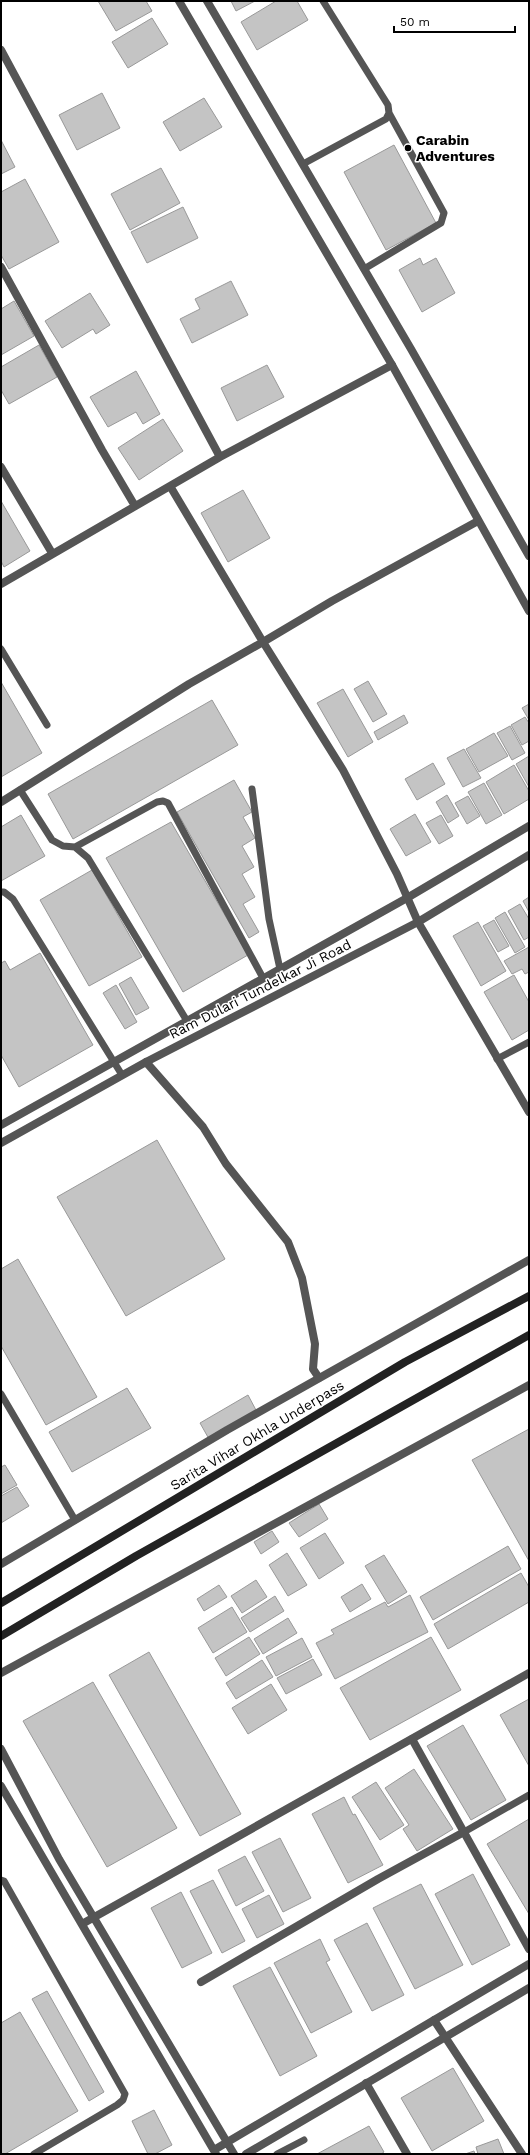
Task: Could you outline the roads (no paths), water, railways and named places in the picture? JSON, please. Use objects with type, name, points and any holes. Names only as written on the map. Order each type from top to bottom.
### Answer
[{"type":"main road","name":"Sarita Vihar Okhla Underpass","points":[[1,1603],[405,1362],[529,1296]]},
{"type":"main road","points":[[1,1636],[136,1556],[529,1335]]},
{"type":"street","points":[[179,1],[392,365],[529,611]]},
{"type":"street","points":[[207,1],[364,269],[529,556]]},
{"type":"street","points":[[1,50],[220,457]]},
{"type":"street","points":[[1,267],[102,450],[135,506]]},
{"type":"street","points":[[1,584],[52,553],[220,457],[392,365]]},
{"type":"street","points":[[1,467],[52,553]]},
{"type":"street","points":[[170,486],[263,642],[343,770],[398,874],[418,922],[529,1112]]},
{"type":"street","points":[[1,802],[189,684],[332,601],[478,521]]},
{"type":"street","points":[[1,1125],[407,898],[529,826]]},
{"type":"street","name":"Ram Dulari Tundelkar Ji Road","points":[[1,1144],[146,1062],[418,922],[529,855]]},
{"type":"street","points":[[146,1062],[203,1128],[226,1164],[288,1242],[302,1278],[315,1344],[312,1369],[319,1378]]},
{"type":"street","points":[[1,1564],[227,1430],[529,1260]]},
{"type":"street","points":[[1,1673],[529,1385]]},
{"type":"street","points":[[82,1924],[529,1673]]},
{"type":"street","points":[[412,1739],[529,1949]]},
{"type":"street","points":[[1,1749],[59,1859],[234,2154]]},
{"type":"street","points":[[1,1786],[215,2152],[227,2142],[529,1964]]},
{"type":"street","points":[[201,1982],[378,1879],[464,1832]]},
{"type":"street","points":[[246,2154],[529,1988]]},
{"type":"street","points":[[434,2020],[522,2154]]},
{"type":"street","points":[[366,2083],[407,2154]]},
{"type":"lane","points":[[323,1],[388,106],[389,113],[444,213],[444,219],[441,223],[364,269]]},
{"type":"lane","points":[[303,164],[386,119],[389,113]]},
{"type":"lane","points":[[1,649],[47,725]]},
{"type":"lane","points":[[252,789],[269,920],[280,969]]},
{"type":"lane","points":[[20,790],[52,840],[63,846],[75,847],[157,802],[164,801],[168,803],[263,978]]},
{"type":"lane","points":[[75,847],[88,858],[187,1021]]},
{"type":"lane","points":[[1,892],[4,892],[13,899],[122,1075]]},
{"type":"lane","points":[[497,1059],[529,1042]]},
{"type":"lane","points":[[1,1394],[75,1520]]},
{"type":"lane","points":[[464,1832],[529,1795]]},
{"type":"lane","points":[[1,1880],[4,1882],[20,1909],[125,2094],[123,2100],[117,2105],[34,2154]]},
{"type":"lane","points":[[277,2154],[304,2140]]},
{"type":"place","name":"Carabin Adventures","points":[[408,148]]}]
